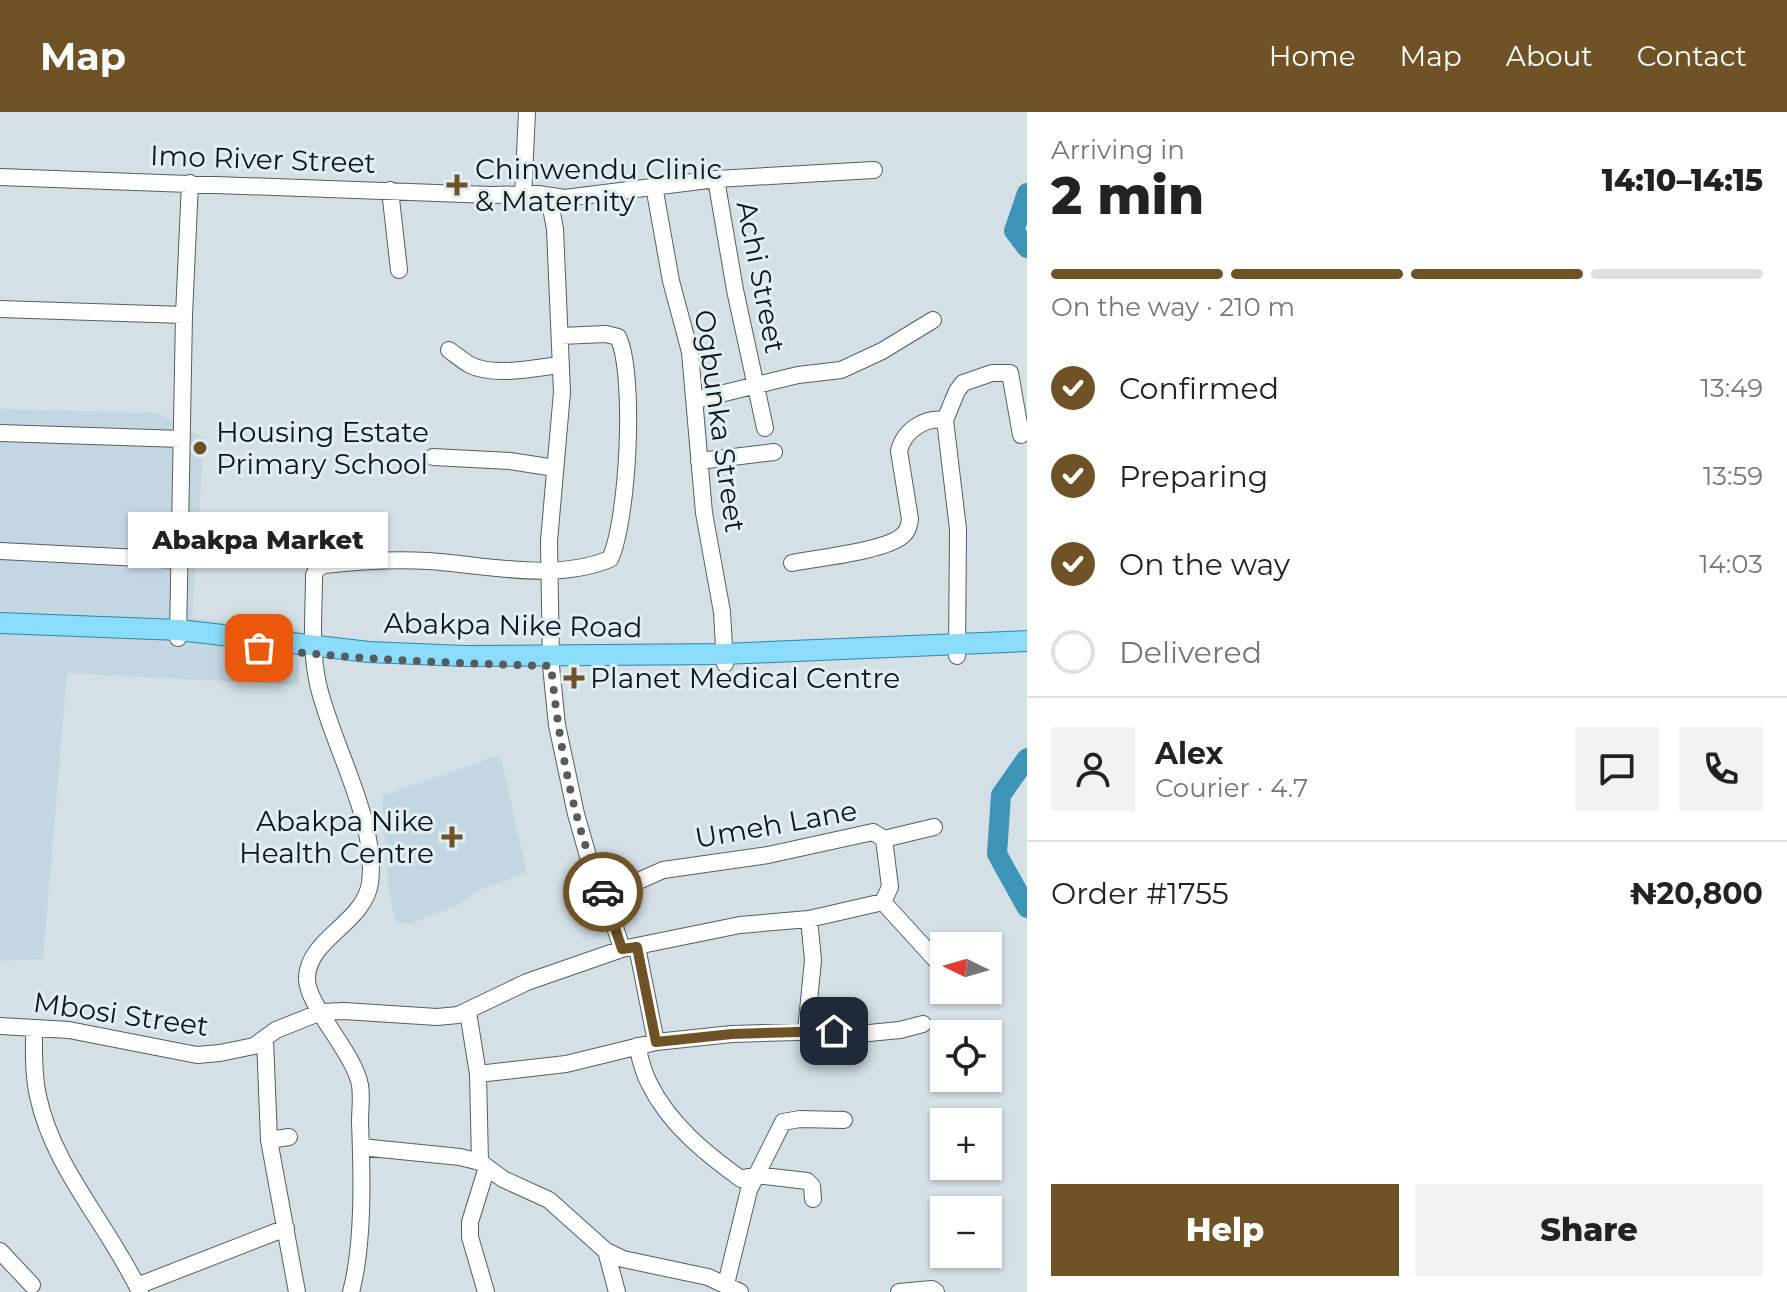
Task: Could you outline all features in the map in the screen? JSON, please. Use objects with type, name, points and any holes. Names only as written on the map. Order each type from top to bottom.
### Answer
[{"type":"main road","name":"Abakpa Nike Road","points":[[0,623],[178,634],[314,650],[551,661],[724,659],[1019,648]]},
{"type":"main road","name":"Abakpa Nike Road","points":[[0,633],[178,634]]},
{"type":"street","points":[[523,196],[527,112]]},
{"type":"street","name":"Imo River Street","points":[[0,177],[523,196],[538,194],[565,198],[716,179],[874,170]]},
{"type":"street","name":"Achi Street","points":[[716,179],[735,290],[765,428]]},
{"type":"street","points":[[178,634],[184,315],[190,183]]},
{"type":"street","name":"Ogbunka Street","points":[[654,186],[671,281],[690,352],[704,513],[722,612],[724,659]]},
{"type":"street","points":[[390,190],[399,270]]},
{"type":"street","points":[[549,197],[555,229],[560,336],[561,411],[549,571],[551,661],[557,725],[590,863],[630,948],[656,1042]]},
{"type":"street","points":[[0,309],[184,315]]},
{"type":"street","points":[[696,400],[798,375],[841,370],[882,351],[933,320]]},
{"type":"street","points":[[351,1292],[361,1201],[360,1085],[344,1049],[310,995],[306,979],[317,952],[349,921],[364,901],[370,884],[365,824],[323,701],[314,650],[314,575],[324,565],[374,559],[549,571],[590,567],[610,559],[617,545],[626,492],[626,380],[621,344],[618,337],[606,334],[560,336]]},
{"type":"street","points":[[449,350],[479,368],[525,369],[560,365]]},
{"type":"street","points":[[957,650],[958,529],[945,420],[963,383],[992,373],[1010,373],[1021,435]]},
{"type":"street","points":[[792,563],[882,546],[903,535],[909,528],[910,519],[899,451],[901,443],[926,421],[945,420]]},
{"type":"street","points":[[0,433],[182,439]]},
{"type":"street","points":[[699,461],[774,452]]},
{"type":"street","points":[[433,457],[510,461],[555,468]]},
{"type":"street","points":[[0,551],[180,560]]},
{"type":"street","points":[[884,839],[934,827]]},
{"type":"street","name":"Umeh Lane","points":[[605,896],[663,870],[768,855],[873,832],[884,839],[890,887],[883,902]]},
{"type":"street","points":[[321,1012],[437,1017],[468,1012],[527,982],[630,948],[740,925],[809,919],[883,902],[930,954]]},
{"type":"street","points":[[806,1031],[813,960],[809,919]]},
{"type":"street","name":"Mbosi Street","points":[[0,1026],[69,1030],[197,1055],[254,1046],[276,1030],[321,1012]]},
{"type":"street","points":[[468,1012],[478,1074],[483,1165],[470,1222],[470,1237],[486,1292]]},
{"type":"street","points":[[478,1074],[566,1064],[656,1042],[732,1034],[806,1031],[869,1033],[923,1024]]},
{"type":"street","points":[[34,1028],[35,1079],[46,1124],[81,1192],[108,1232],[138,1289],[286,1228]]},
{"type":"street","points":[[265,1039],[269,1140],[297,1292]]},
{"type":"street","points":[[637,1046],[648,1081],[699,1148],[741,1179],[752,1176],[807,1181],[812,1186],[813,1199]]},
{"type":"street","points":[[361,1147],[460,1157],[483,1165],[503,1179],[549,1200],[606,1251],[623,1259],[708,1277],[733,1288],[752,1176],[783,1122],[800,1119],[844,1120]]},
{"type":"street","points":[[269,1140],[289,1137]]},
{"type":"street","points":[[0,1251],[32,1285]]},
{"type":"street","points":[[606,1251],[617,1292]]},
{"type":"street","points":[[899,1292],[932,1289],[936,1292]]},
{"type":"shaded area","points":[[0,409],[156,413],[204,438],[192,618],[298,628],[299,685],[67,673],[43,959],[0,961]]},
{"type":"shaded area","name":"Abakpa Nike Health Centre","points":[[500,755],[527,873],[484,888],[457,905],[410,924],[396,923],[389,892],[382,796]]},
{"type":"waterway","points":[[1027,193],[1014,231],[1027,248]]},
{"type":"waterway","points":[[1027,758],[1001,795],[997,854],[1027,908]]},
{"type":"way so far","points":[[259,648],[314,655],[551,666],[557,725],[576,814],[590,863],[603,892]]},
{"type":"place","name":"Chinwendu Clinic & Maternity","points":[[457,185]]},
{"type":"place","name":"Housing Estate Primary School","points":[[200,448]]},
{"type":"place","name":"Abakpa Market","points":[[259,648]]},
{"type":"place","name":"Planet Medical Centre","points":[[574,678]]},
{"type":"place","name":"Abakpa Nike Health Centre","points":[[452,837]]},
{"type":"route","points":[[603,892],[622,949],[637,947],[656,1042],[732,1034],[834,1031]]}]
